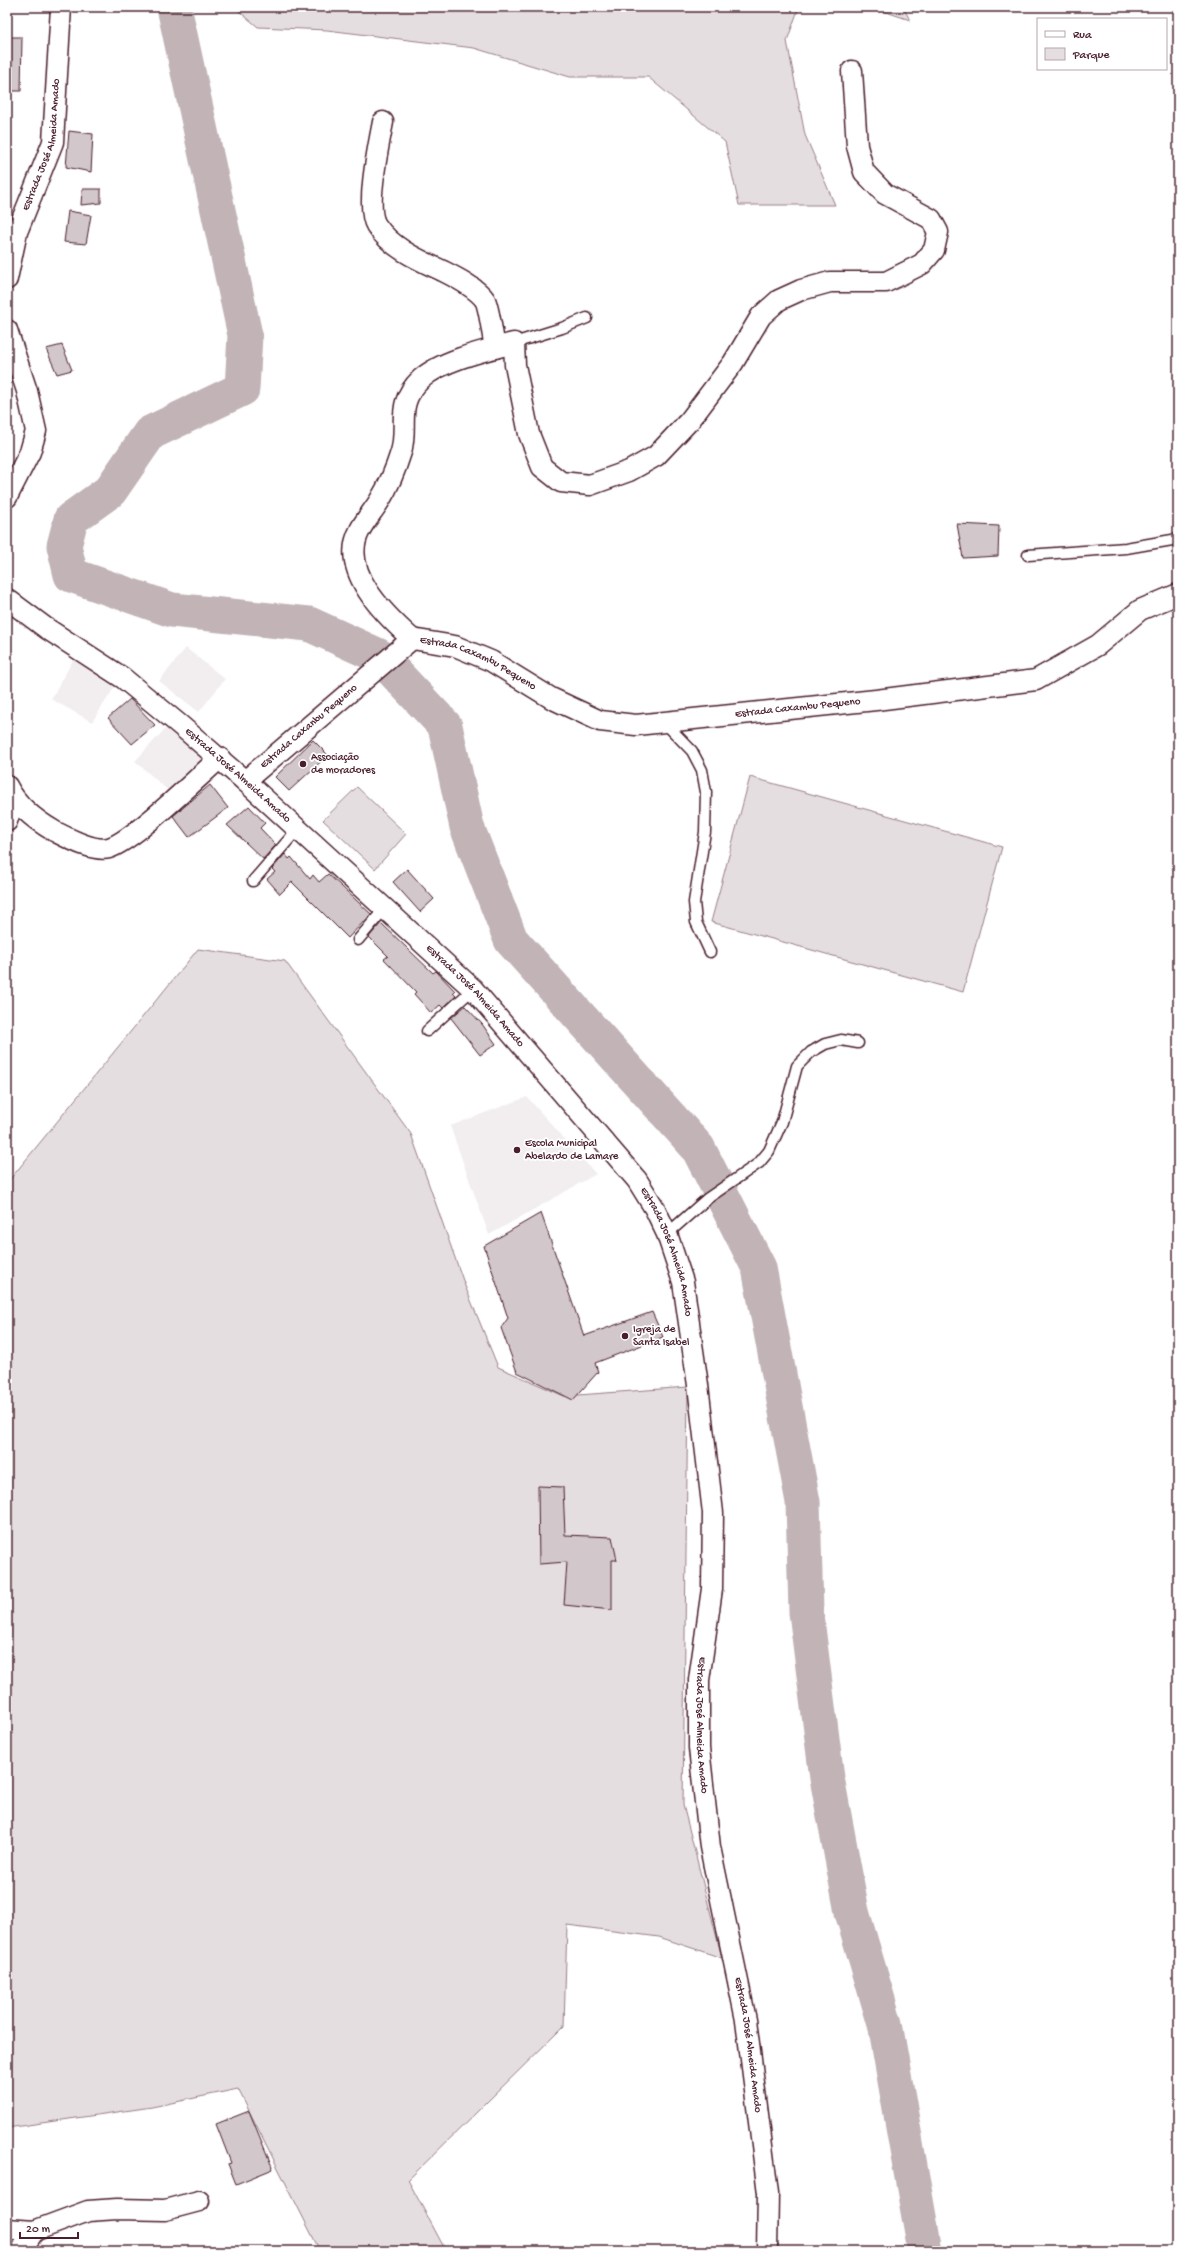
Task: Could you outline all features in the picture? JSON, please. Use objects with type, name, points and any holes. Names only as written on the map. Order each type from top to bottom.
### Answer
[{"type":"street","name":"Estrada José Almeida Amado","points":[[7,279],[17,232],[53,142],[61,7]]},
{"type":"street","points":[[406,644],[358,574],[352,552],[359,531],[381,498],[401,451],[404,402],[421,379],[438,368],[514,343],[515,365],[530,434],[542,467],[560,482],[590,486],[629,471],[656,456],[690,420],[733,363],[761,316],[779,300],[801,290],[830,282],[886,282],[922,264],[934,250],[938,232],[931,219],[885,194],[864,172],[857,146],[852,71]]},
{"type":"street","points":[[383,122],[374,173],[372,200],[375,223],[390,242],[421,261],[462,280],[485,300],[495,348]]},
{"type":"street","points":[[7,330],[26,391],[36,431],[30,452],[7,497]]},
{"type":"street","name":"Estrada Caxambu Pequeno","points":[[406,644],[455,646],[491,661],[551,698],[600,721],[636,725],[876,700],[1036,680],[1098,645],[1140,610],[1178,594]]},
{"type":"street","name":"Estrada José Almeida Amado","points":[[7,599],[46,628],[123,678],[220,758],[473,989],[637,1180],[655,1209],[667,1234],[683,1282],[713,1513],[712,1590],[699,1680],[699,1748],[710,1847],[746,2020],[768,2193],[767,2251]]},
{"type":"street","name":"Estrada Caxanbu Pequeno","points":[[245,781],[373,674],[406,644]]},
{"type":"street","points":[[11,793],[43,825],[78,844],[108,848],[130,837],[220,758]]},
{"type":"street","points":[[7,821],[11,793]]},
{"type":"street","points":[[7,2229],[34,2231],[88,2211],[165,2210],[199,2201]]},
{"type":"street","points":[[21,2251],[34,2231]]},
{"type":"lane","points":[[514,343],[562,328],[587,318]]},
{"type":"lane","points":[[1028,555],[1126,548],[1178,539]]},
{"type":"lane","points":[[663,721],[692,751],[702,770],[706,792],[706,832],[694,902],[696,922],[710,952]]},
{"type":"lane","points":[[253,881],[298,830]]},
{"type":"lane","points":[[358,940],[385,908]]},
{"type":"lane","points":[[427,1031],[473,989]]},
{"type":"lane","points":[[667,1234],[708,1198],[759,1163],[769,1151],[782,1122],[797,1066],[811,1052],[825,1044],[841,1040],[858,1043]]},
{"type":"shaded area","points":[[186,648],[225,679],[199,712],[159,681]]},
{"type":"shaded area","points":[[73,660],[116,685],[92,722],[51,699]]},
{"type":"shaded area","points":[[167,727],[207,763],[173,795],[135,761]]},
{"type":"shaded area","name":"Escola Municipal Abelardo de Lamare","points":[[527,1097],[596,1174],[489,1235],[450,1126]]},
{"type":"green space","points":[[234,7],[799,7],[787,41],[805,135],[835,205],[739,205],[725,142],[648,77],[570,77],[474,48],[327,30],[258,27]]},
{"type":"green space","points":[[871,7],[903,7],[910,20]]},
{"type":"green space","points":[[750,777],[1002,847],[963,992],[711,922]]},
{"type":"green space","points":[[357,787],[406,834],[375,869],[323,820]]},
{"type":"green space","points":[[198,949],[285,961],[411,1134],[465,1286],[498,1367],[564,1396],[688,1387],[683,1805],[722,1958],[659,1937],[567,1925],[564,2026],[408,2180],[446,2251],[320,2251],[238,2089],[152,2107],[7,2128],[7,1183]]},
{"type":"building","points":[[7,37],[22,37],[21,91],[7,91]]},
{"type":"building","points":[[69,131],[93,134],[91,172],[66,167]]},
{"type":"building","points":[[82,189],[101,189],[101,203],[81,205]]},
{"type":"building","points":[[68,211],[91,215],[86,244],[64,242]]},
{"type":"building","points":[[62,345],[72,370],[57,374],[46,349]]},
{"type":"building","points":[[957,524],[999,526],[998,556],[963,558]]},
{"type":"building","points":[[130,699],[155,725],[132,744],[108,718]]},
{"type":"building","name":"Associação de moradores","points":[[313,740],[328,755],[289,791],[275,777]]},
{"type":"building","points":[[210,785],[228,808],[189,837],[173,816]]},
{"type":"building","points":[[249,806],[265,823],[260,828],[276,845],[263,859],[227,825]]},
{"type":"building","points":[[285,854],[289,859],[291,857],[310,879],[313,875],[319,882],[328,874],[371,914],[348,938],[292,882],[280,894],[267,879],[275,872],[272,869]]},
{"type":"building","points":[[407,869],[434,899],[420,912],[393,882]]},
{"type":"building","points":[[381,923],[433,973],[436,971],[455,991],[453,993],[456,996],[443,1008],[440,1005],[431,1013],[414,994],[416,992],[384,959],[388,956],[369,937]]},
{"type":"building","points":[[465,1006],[482,1024],[496,1044],[480,1055],[451,1018]]},
{"type":"building","points":[[541,1213],[584,1336],[652,1312],[663,1337],[595,1363],[598,1372],[573,1400],[517,1372],[501,1328],[508,1318],[484,1246]]},
{"type":"building","points":[[538,1486],[563,1487],[565,1535],[612,1537],[617,1560],[612,1560],[612,1610],[564,1605],[567,1562],[539,1564]]},
{"type":"building","points":[[249,2111],[273,2169],[236,2184],[228,2164],[231,2163],[216,2124]]},
{"type":"waterway","points":[[174,7],[245,335],[242,389],[150,433],[110,491],[71,519],[64,546],[71,575],[172,610],[309,624],[379,656],[445,726],[467,827],[511,940],[698,1148],[759,1268],[803,1502],[806,1612],[827,1778],[852,1912],[885,2024],[925,2251]]},
{"type":"place","name":"Associação de moradores","points":[[303,764]]},
{"type":"place","name":"Escola Municipal Abelardo de Lamare","points":[[517,1150]]},
{"type":"place","name":"Igreja de Santa Isabel","points":[[625,1336]]}]
